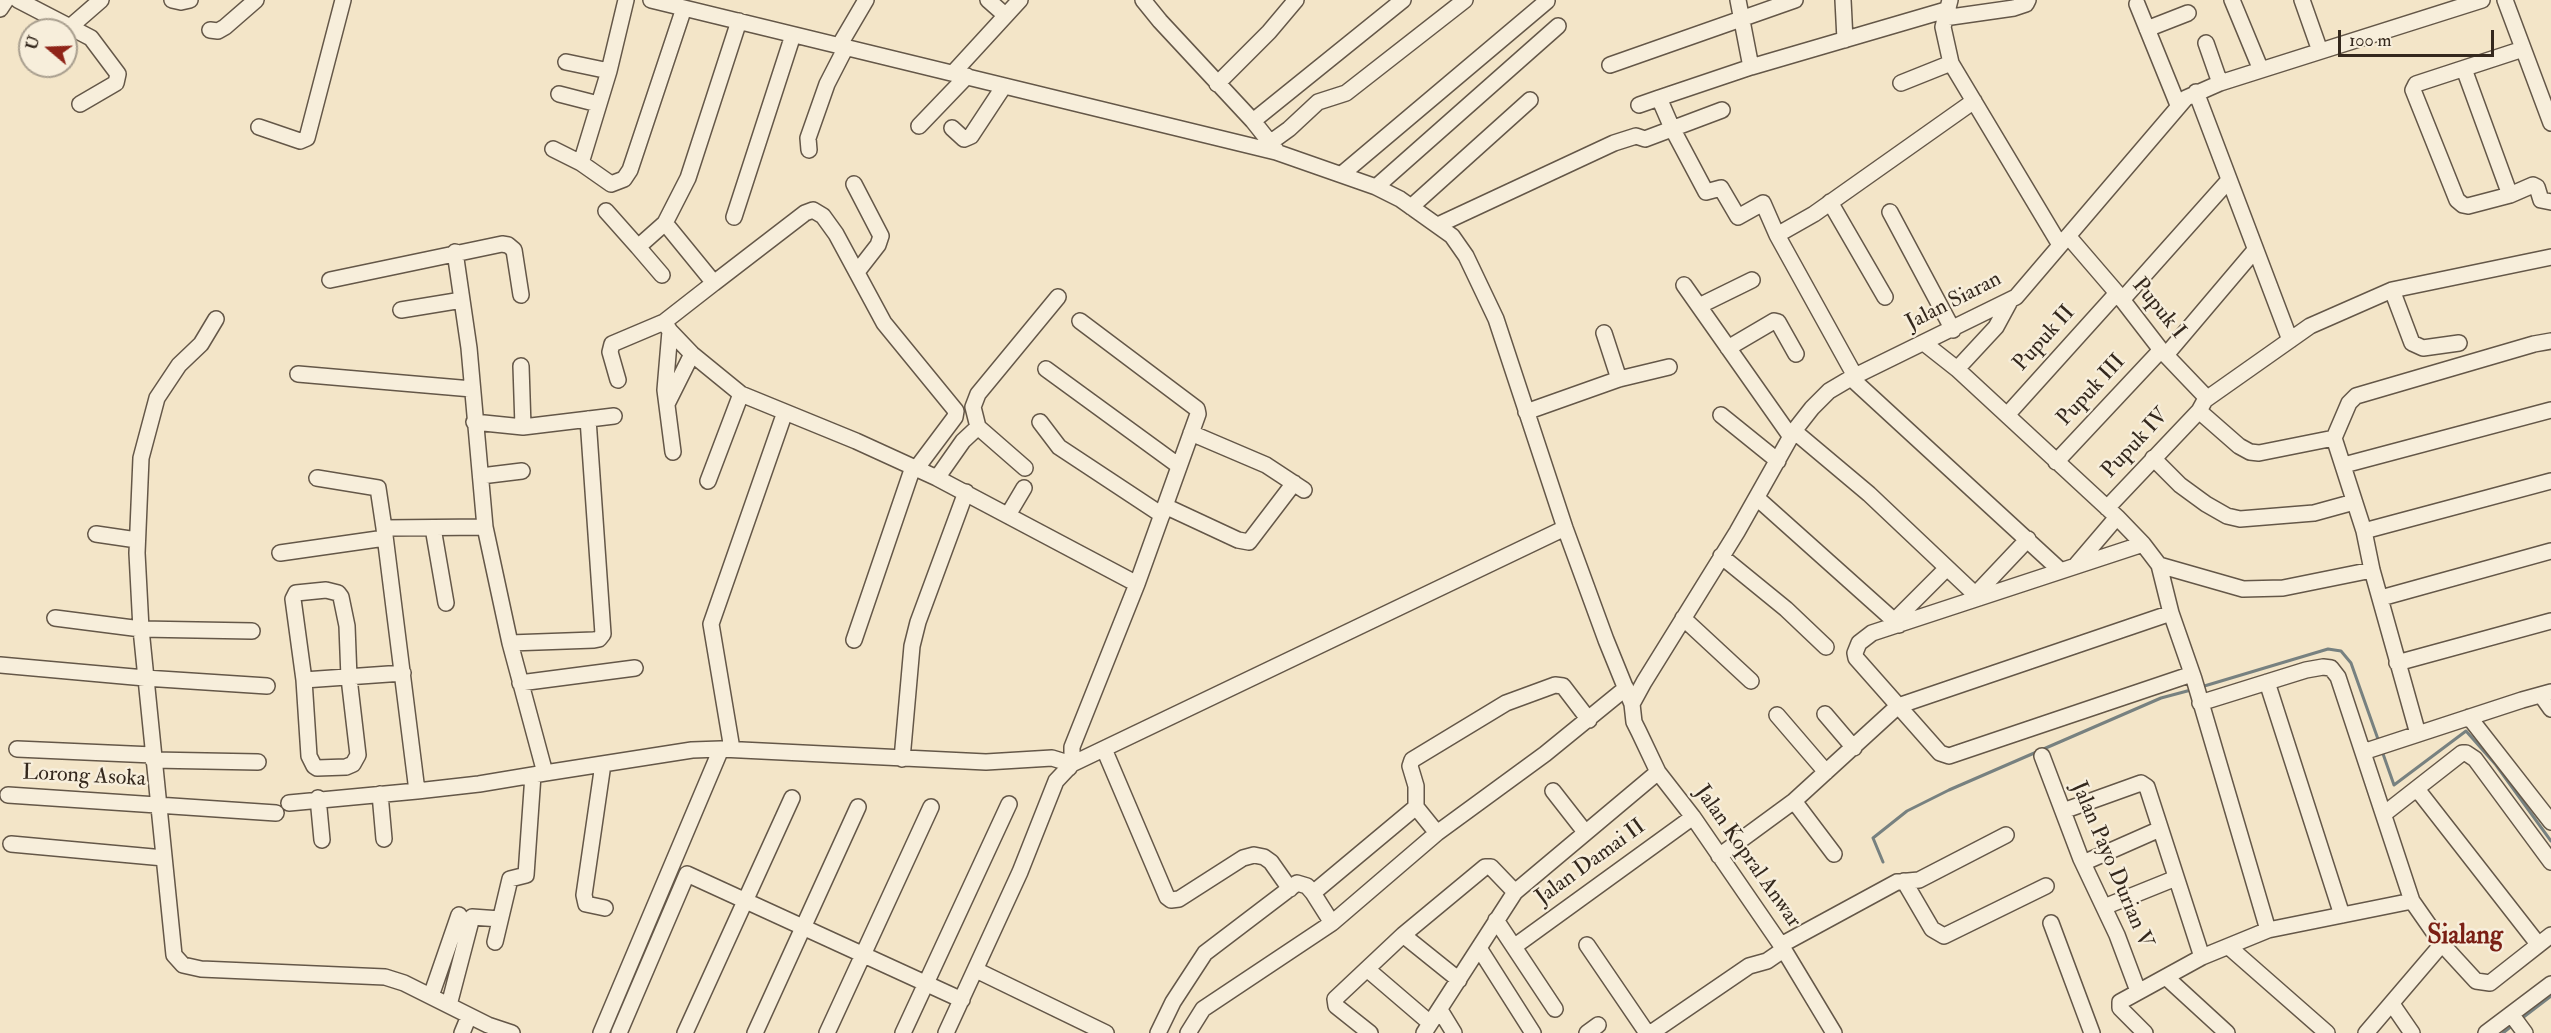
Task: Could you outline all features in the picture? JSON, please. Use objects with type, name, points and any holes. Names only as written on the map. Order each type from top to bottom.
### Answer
[{"type":"street","points":[[0,9],[6,0]]},
{"type":"street","points":[[18,0],[53,18]]},
{"type":"street","points":[[78,20],[101,0]]},
{"type":"street","points":[[172,0],[181,2],[190,0]]},
{"type":"street","points":[[210,30],[218,31],[225,27],[256,0]]},
{"type":"street","points":[[259,127],[300,141],[307,138],[343,0]]},
{"type":"street","points":[[581,163],[609,71],[626,0]]},
{"type":"street","name":"Jalan Kopral Anwar","points":[[651,0],[1004,86],[1274,147],[1376,187],[1411,207],[1452,236],[1467,256],[1496,319],[1565,528],[1632,704],[1634,722],[1658,772],[1693,817],[1782,947],[1834,1033]]},
{"type":"street","points":[[809,150],[808,138],[842,46],[866,0]]},
{"type":"street","points":[[988,0],[1005,15]]},
{"type":"street","points":[[919,126],[1005,15],[1020,0]]},
{"type":"street","points":[[1143,0],[1274,147],[1318,102],[1346,93],[1464,0]]},
{"type":"street","points":[[1217,84],[1269,32],[1296,0]]},
{"type":"street","points":[[1253,121],[1403,0]]},
{"type":"street","points":[[1738,0],[1751,67]]},
{"type":"street","points":[[1610,64],[1795,0]]},
{"type":"street","points":[[1843,0],[1845,40]]},
{"type":"street","points":[[2232,0],[2260,70]]},
{"type":"street","points":[[2302,0],[2320,51]]},
{"type":"street","name":"Jalan Siaran","points":[[1632,704],[1757,498],[1793,434],[1824,395],[1853,377],[2009,303],[2027,287],[2178,105],[2196,92],[2482,0]]},
{"type":"street","points":[[2505,0],[2551,123]]},
{"type":"street","points":[[1342,174],[1547,1]]},
{"type":"street","points":[[1639,105],[1751,67],[1947,9],[2030,1]]},
{"type":"street","points":[[2137,4],[2178,105]]},
{"type":"street","points":[[552,149],[581,163],[611,184],[624,179],[630,170],[684,8]]},
{"type":"street","name":"Pupuk I","points":[[1947,9],[1944,40],[1951,63],[1974,101],[2064,240],[2120,297],[2163,352],[2204,395],[2202,405],[2239,446],[2250,452],[2259,453],[2334,438]]},
{"type":"street","points":[[2148,29],[2188,13]]},
{"type":"street","points":[[638,248],[664,223],[688,178],[739,21]]},
{"type":"street","points":[[1376,187],[1557,26]]},
{"type":"street","points":[[78,31],[91,38],[118,74],[116,83],[80,104]]},
{"type":"street","points":[[734,217],[793,34]]},
{"type":"street","points":[[2205,43],[2220,83]]},
{"type":"street","points":[[2523,49],[2416,84],[2413,90],[2457,200],[2463,206],[2510,195],[2535,186],[2541,200],[2551,202]]},
{"type":"street","points":[[566,62],[609,71]]},
{"type":"street","points":[[1901,83],[1951,63]]},
{"type":"street","points":[[2464,69],[2510,195]]},
{"type":"street","points":[[952,128],[964,139],[971,136],[1004,86]]},
{"type":"street","points":[[2196,92],[2290,340]]},
{"type":"street","points":[[559,94],[598,104]]},
{"type":"street","points":[[1659,98],[1672,129],[1707,192],[1721,188],[1738,217],[1763,203],[1777,235],[1853,377],[2028,539],[2068,569]]},
{"type":"street","points":[[1411,207],[1530,100]]},
{"type":"street","points":[[1777,235],[1830,202],[1974,101]]},
{"type":"street","points":[[1438,225],[1614,143],[1636,136],[1645,139],[1722,110]]},
{"type":"street","name":"Pupuk II","points":[[2007,415],[2229,180]]},
{"type":"street","points":[[854,184],[881,236],[878,245],[857,272]]},
{"type":"street","points":[[1830,202],[1885,297]]},
{"type":"street","points":[[618,380],[610,352],[612,344],[667,327],[714,283],[805,213],[813,210],[823,216],[857,272],[884,323],[956,411],[955,417],[915,468],[854,640]]},
{"type":"street","points":[[606,211],[662,275]]},
{"type":"street","points":[[1890,212],[1953,330]]},
{"type":"street","points":[[664,223],[714,283]]},
{"type":"street","points":[[330,280],[454,252],[502,244],[514,250],[521,295]]},
{"type":"street","name":"Pupuk III","points":[[2056,462],[2163,352],[2255,250]]},
{"type":"street","points":[[454,252],[469,348],[485,527],[539,774],[526,875],[510,879],[495,942]]},
{"type":"street","name":"Pupuk IV","points":[[2068,569],[2153,458],[2202,405],[2310,326],[2392,291],[2551,257]]},
{"type":"street","points":[[1699,306],[1752,280]]},
{"type":"street","points":[[1684,285],[1793,434],[1869,494],[1978,596]]},
{"type":"street","points":[[2392,291],[2412,343],[2423,348],[2459,343]]},
{"type":"street","points":[[1025,468],[978,428],[973,407],[978,394],[1058,297]]},
{"type":"street","points":[[401,310],[462,300]]},
{"type":"street","points":[[1957,369],[1996,327],[2009,303]]},
{"type":"street","points":[[216,319],[201,344],[179,365],[152,409],[141,458],[137,540],[141,629],[174,955],[183,965],[201,969],[375,975],[404,983],[469,1016],[512,1033]]},
{"type":"street","points":[[1070,766],[1072,747],[1137,584],[1198,414],[1197,409],[1080,321]]},
{"type":"street","points":[[1728,348],[1774,321],[1778,322],[1796,354]]},
{"type":"street","points":[[667,327],[692,354],[741,394],[937,478],[1137,584]]},
{"type":"street","points":[[667,327],[665,368],[673,452]]},
{"type":"street","points":[[1604,333],[1618,379]]},
{"type":"street","points":[[2418,734],[2372,570],[2364,531],[2334,438],[2349,403],[2356,396],[2551,341]]},
{"type":"street","points":[[1924,343],[1957,369],[2112,513],[2143,544],[2159,565],[2171,613],[2193,677],[2268,930]]},
{"type":"street","points":[[667,404],[692,354]]},
{"type":"street","points":[[520,366],[523,427]]},
{"type":"street","points":[[1526,412],[1618,379],[1669,367]]},
{"type":"street","points":[[1046,369],[1179,466]]},
{"type":"street","points":[[298,374],[472,389]]},
{"type":"street","points":[[708,481],[741,394]]},
{"type":"street","points":[[2344,465],[2551,410]]},
{"type":"street","points":[[601,1033],[727,749],[711,624],[785,412]]},
{"type":"street","points":[[1721,415],[1778,461]]},
{"type":"street","points":[[474,422],[523,427],[614,416]]},
{"type":"street","points":[[510,643],[599,639],[603,634],[588,419]]},
{"type":"street","points":[[1040,422],[1059,447],[1163,511],[1249,542],[1299,486],[1266,465],[1191,433]]},
{"type":"street","points":[[937,478],[963,441],[978,428]]},
{"type":"street","points":[[2153,458],[2180,485],[2206,504],[2227,516],[2240,519],[2314,513],[2354,502]]},
{"type":"street","points":[[481,476],[522,471]]},
{"type":"street","points":[[317,478],[378,488],[417,791]]},
{"type":"street","points":[[2364,531],[2551,481]]},
{"type":"street","points":[[1008,515],[1024,488]]},
{"type":"street","points":[[902,759],[912,646],[918,622],[966,492]]},
{"type":"street","points":[[1757,498],[1897,623]]},
{"type":"street","points":[[280,553],[385,533],[433,528],[485,527]]},
{"type":"street","points":[[433,528],[446,603]]},
{"type":"street","points":[[946,1033],[1033,840],[1056,781],[1070,766],[1565,528]]},
{"type":"street","points":[[96,534],[137,540]]},
{"type":"street","points":[[1978,596],[2028,539]]},
{"type":"street","points":[[2143,544],[1897,623],[1863,638],[1855,653],[1860,664],[1940,753],[1949,756],[2193,677]]},
{"type":"street","points":[[2381,598],[2551,551]]},
{"type":"street","points":[[1721,556],[1786,609],[1826,647]]},
{"type":"street","points":[[2159,565],[2242,589],[2283,588],[2372,570]]},
{"type":"street","points":[[1897,623],[1947,568]]},
{"type":"street","points":[[326,590],[338,593],[341,597],[347,626],[349,678],[358,755],[354,764],[346,767],[317,768],[311,762],[304,680],[293,599],[296,593],[326,590]]},
{"type":"street","points":[[1719,856],[1794,801],[1899,706],[2171,613]]},
{"type":"street","points":[[55,618],[141,629],[252,631]]},
{"type":"street","points":[[1683,618],[1751,681]]},
{"type":"street","points":[[2397,663],[2551,621]]},
{"type":"street","points":[[0,665],[267,686]]},
{"type":"street","points":[[2199,700],[2306,670],[2324,667],[2334,670],[2374,749],[2384,814],[2412,901],[2442,944],[2476,981],[2490,983],[2551,935]]},
{"type":"street","points":[[520,683],[635,668]]},
{"type":"street","points":[[304,680],[403,673]]},
{"type":"street","points":[[2267,682],[2342,915]]},
{"type":"street","points":[[1437,833],[1416,807],[1416,786],[1410,766],[1412,760],[1506,703],[1559,685],[1589,720]]},
{"type":"street","points":[[1188,1033],[1203,1009],[1332,922],[1437,833],[1589,720],[1626,688]]},
{"type":"street","points":[[2374,749],[2546,694],[2551,709]]},
{"type":"street","points":[[1825,714],[1854,748]]},
{"type":"street","points":[[1777,715],[1826,772]]},
{"type":"street","points":[[2469,717],[2551,822]]},
{"type":"street","points":[[17,749],[258,762]]},
{"type":"street","points":[[289,803],[318,798],[479,784],[693,750],[727,749],[986,762],[1052,758],[1070,766]]},
{"type":"street","points":[[1104,749],[1167,897],[1171,900],[1179,899],[1243,858],[1254,855],[1264,857],[1271,862],[1290,889]]},
{"type":"street","points":[[2384,814],[2462,753],[2470,755],[2551,862]]},
{"type":"street","name":"Jalan Payo Durian V","points":[[2042,756],[2083,863],[2104,907],[2138,991]]},
{"type":"street","points":[[603,764],[584,895],[586,904],[605,908]]},
{"type":"street","points":[[1366,969],[1427,1028],[1515,892],[1658,772]]},
{"type":"street","points":[[2063,811],[2141,783],[2147,787],[2202,957]]},
{"type":"street","points":[[2417,789],[2538,944]]},
{"type":"street","points":[[1553,791],[1585,832]]},
{"type":"street","points":[[380,794],[384,839]]},
{"type":"street","name":"Lorong Asoka","points":[[8,795],[276,813]]},
{"type":"street","points":[[318,798],[322,840]]},
{"type":"street","points":[[685,1033],[792,798]]},
{"type":"street","points":[[1794,801],[1834,854]]},
{"type":"street","points":[[903,1033],[1009,804]]},
{"type":"street","points":[[755,1033],[858,807]]},
{"type":"street","points":[[827,1033],[931,807]]},
{"type":"street","points":[[1313,893],[1416,807]]},
{"type":"street","name":"Jalan Damai II","points":[[1515,946],[1693,817]]},
{"type":"street","points":[[2083,863],[2160,829]]},
{"type":"street","points":[[1587,945],[1649,1033],[1749,966],[1767,961],[1782,947],[1897,882],[1919,880],[2006,835]]},
{"type":"street","points":[[11,844],[164,858]]},
{"type":"street","points":[[1370,1033],[1334,1003],[1335,999],[1403,935],[1488,866],[1515,892]]},
{"type":"street","points":[[619,1033],[687,874],[962,1000]]},
{"type":"street","points":[[2104,907],[2176,878]]},
{"type":"street","points":[[1904,881],[1932,929],[1944,936],[2046,886]]},
{"type":"street","points":[[1158,1033],[1173,1002],[1205,953],[1297,883],[1302,883],[1313,893],[1332,922]]},
{"type":"street","points":[[2145,1033],[2120,1008],[2119,1004],[2138,991],[2167,978],[2202,957],[2268,930],[2412,901]]},
{"type":"street","points":[[431,996],[459,915]]},
{"type":"street","points":[[449,1005],[472,916],[500,919]]},
{"type":"street","points":[[1496,920],[1555,1009]]},
{"type":"street","points":[[2051,923],[2092,1033]]},
{"type":"street","points":[[1403,935],[1459,980]]},
{"type":"street","points":[[2366,1033],[2442,944]]},
{"type":"street","points":[[2229,947],[2327,1033]]},
{"type":"street","points":[[1479,948],[1533,1033]]},
{"type":"street","points":[[976,970],[1106,1033]]},
{"type":"street","points":[[2167,978],[2227,1033]]},
{"type":"street","points":[[2486,1033],[2518,1023],[2551,984]]},
{"type":"street","points":[[2392,1004],[2412,1033]]},
{"type":"street","points":[[1440,1010],[1454,1033]]},
{"type":"street","points":[[462,1033],[469,1016]]},
{"type":"waterway","points":[[2201,687],[2328,649],[2341,651],[2351,663],[2379,742]]},
{"type":"waterway","points":[[1883,862],[1873,838],[1907,811],[1949,790],[2161,698],[2191,690]]},
{"type":"waterway","points":[[2382,751],[2394,785],[2466,731],[2496,765],[2551,841]]},
{"type":"waterway","points":[[2521,1019],[2551,996]]},
{"type":"waterway","points":[[2503,1033],[2513,1025]]},
{"type":"district","name":"Sialang","points":[[2465,937]]}]
